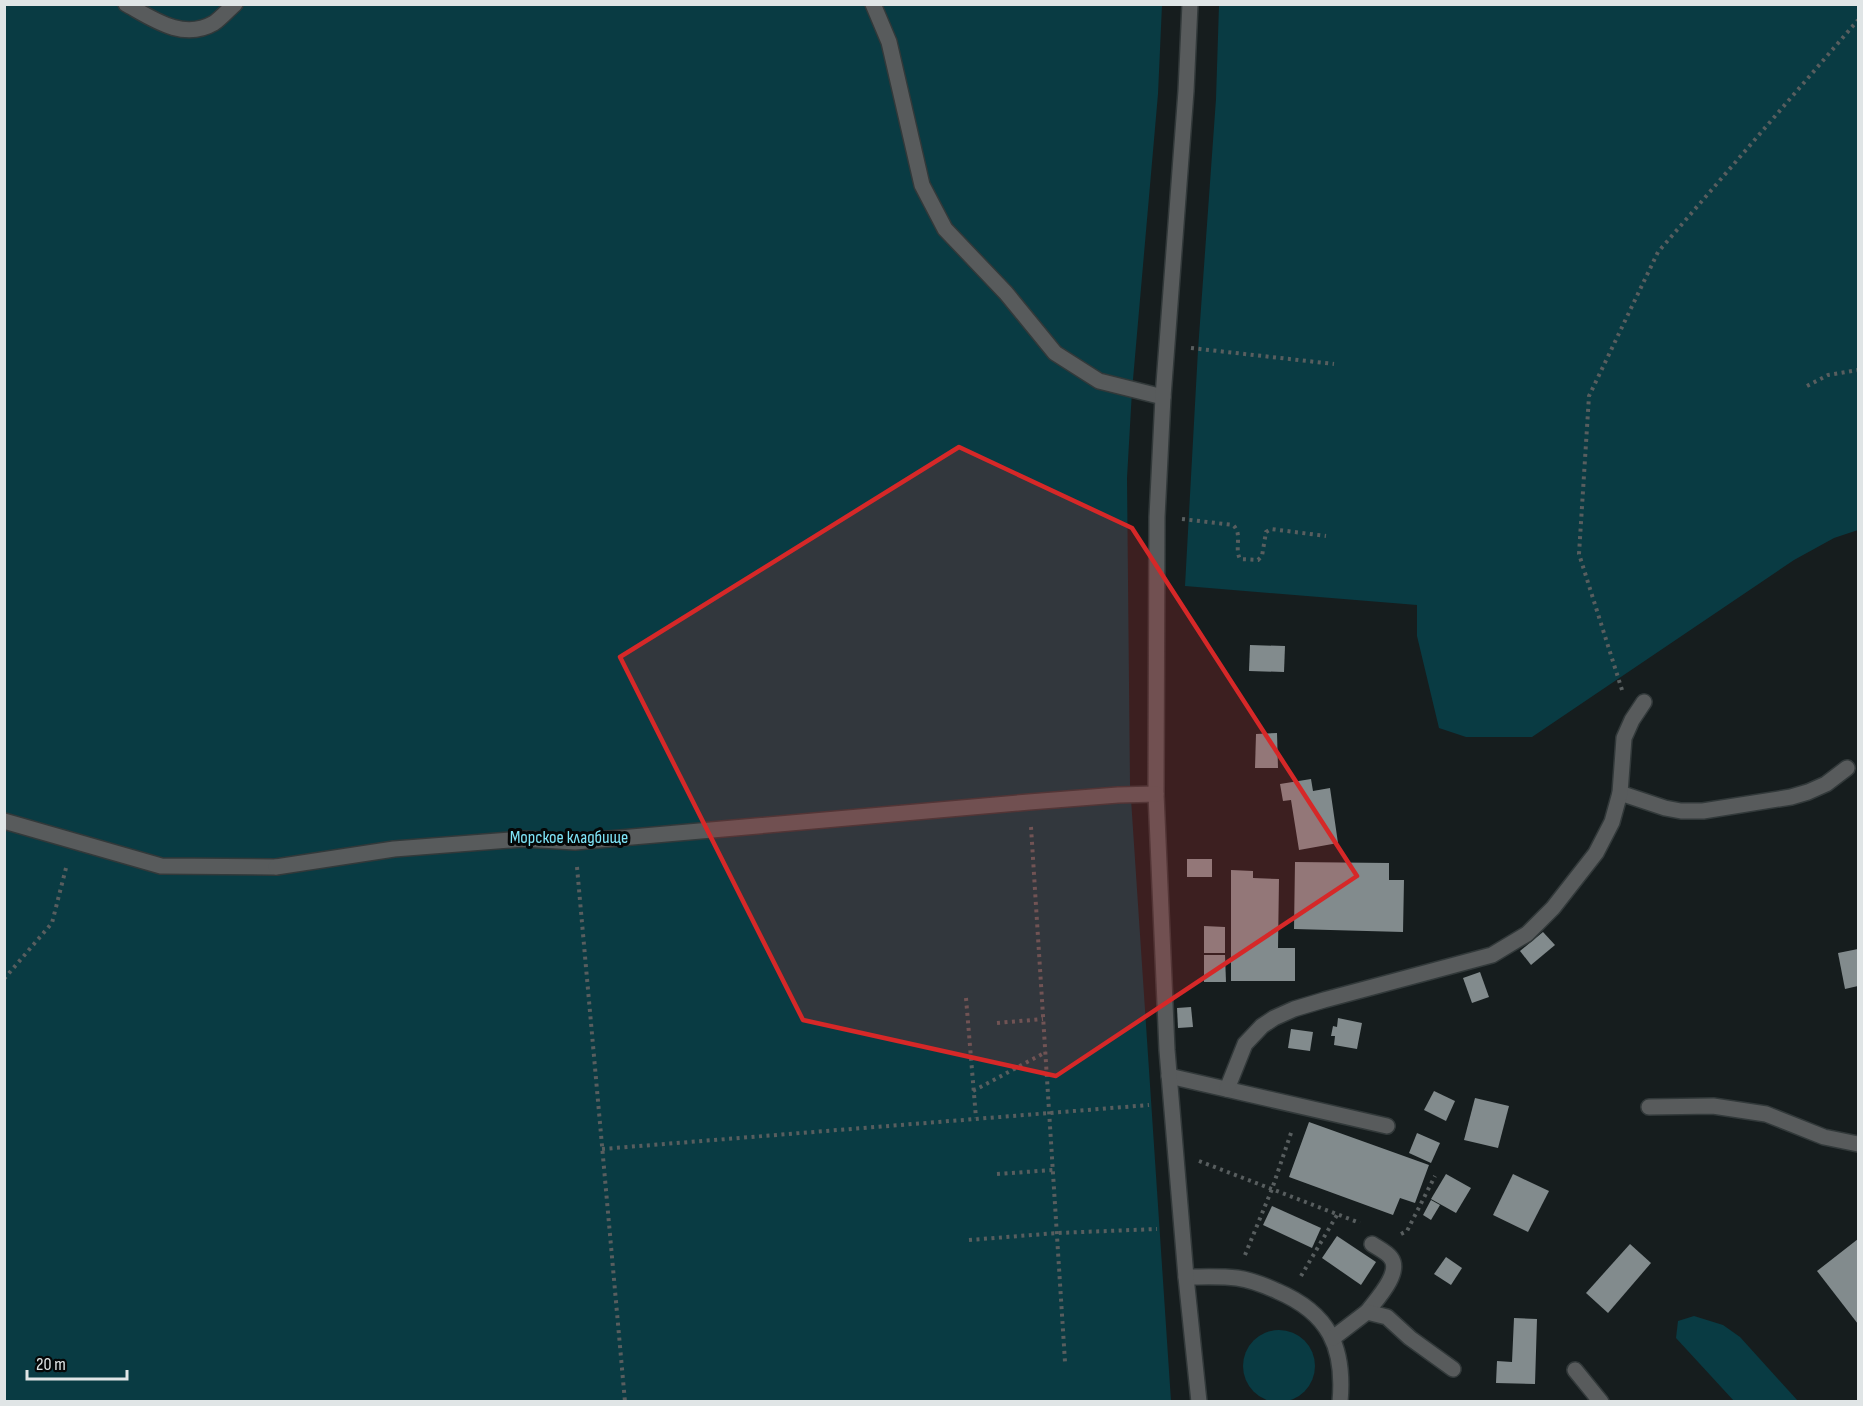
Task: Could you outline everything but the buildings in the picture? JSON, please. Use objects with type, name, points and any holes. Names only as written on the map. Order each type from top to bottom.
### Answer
[{"type":"street","points":[[126,4],[167,27],[193,31],[213,23],[236,4]]},
{"type":"street","points":[[873,4],[888,42],[922,185],[945,229],[1006,293],[1055,353],[1098,381],[1163,397]]},
{"type":"street","points":[[1190,4],[1157,517],[1156,794],[1169,1076],[1199,1401]]},
{"type":"street","points":[[1227,1089],[1245,1044],[1262,1026],[1274,1018],[1324,1000],[1492,955],[1527,934],[1552,908],[1596,853],[1612,822],[1620,793],[1624,738],[1644,702]]},
{"type":"street","points":[[1620,793],[1681,812],[1703,811],[1791,797],[1808,792],[1826,784],[1847,768]]},
{"type":"street","points":[[4,821],[161,866],[276,867],[394,849],[523,839],[575,842],[1029,802],[1156,794]]},
{"type":"street","points":[[1169,1076],[1387,1126]]},
{"type":"street","points":[[1649,1107],[1713,1106],[1766,1114],[1824,1137],[1858,1144]]},
{"type":"street","points":[[1333,1338],[1367,1312],[1389,1283],[1394,1263],[1391,1258],[1372,1244]]},
{"type":"street","points":[[1186,1277],[1235,1278],[1257,1282],[1290,1296],[1319,1317],[1333,1338],[1340,1357],[1342,1385],[1340,1401]]},
{"type":"street","points":[[1367,1312],[1387,1317],[1410,1338],[1453,1369]]},
{"type":"street","points":[[1575,1370],[1601,1401]]},
{"type":"path","points":[[1632,720],[1579,554],[1588,396],[1658,252],[1858,20]]},
{"type":"path","points":[[1167,346],[1334,364]]},
{"type":"path","points":[[1807,386],[1828,375],[1858,370]]},
{"type":"path","points":[[1157,517],[1237,527],[1237,554],[1240,559],[1258,560],[1262,556],[1266,532],[1271,529],[1326,536]]},
{"type":"path","points":[[1029,802],[1065,1362]]},
{"type":"path","points":[[4,979],[52,923],[74,840]]},
{"type":"path","points":[[575,842],[625,1401]]},
{"type":"path","points":[[966,998],[976,1118]]},
{"type":"path","points":[[997,1023],[1043,1019]]},
{"type":"path","points":[[973,1091],[1046,1052]]},
{"type":"path","points":[[602,1149],[1172,1103]]},
{"type":"path","points":[[1235,1278],[1272,1189],[1300,1106]]},
{"type":"path","points":[[1176,1152],[1366,1225]]},
{"type":"path","points":[[997,1174],[1053,1170]]},
{"type":"path","points":[[1395,1236],[1407,1230],[1434,1176]]},
{"type":"path","points":[[1290,1296],[1338,1215]]},
{"type":"path","points":[[969,1240],[1057,1233],[1182,1228]]},
{"type":"highlighted area","points":[[959,447],[1132,528],[1357,876],[1056,1076],[803,1020],[620,657]]},
{"type":"green space","name":"Морское кладбище","points":[[5,5],[1162,5],[1158,94],[1132,391],[1127,478],[1130,784],[1171,1401],[5,1402]]},
{"type":"green space","points":[[1219,5],[1858,5],[1858,530],[1834,538],[1794,560],[1532,737],[1466,737],[1439,728],[1417,636],[1417,605],[1185,586],[1198,350],[1216,99]]},
{"type":"green space","points":[[1694,1316],[1723,1325],[1740,1337],[1798,1401],[1734,1401],[1676,1338],[1678,1321]]},
{"type":"green space","points":[[1286,1330],[1305,1340],[1313,1352],[1315,1366],[1313,1380],[1305,1392],[1293,1400],[1272,1402],[1253,1392],[1245,1380],[1243,1359],[1253,1340],[1265,1332]]}]
